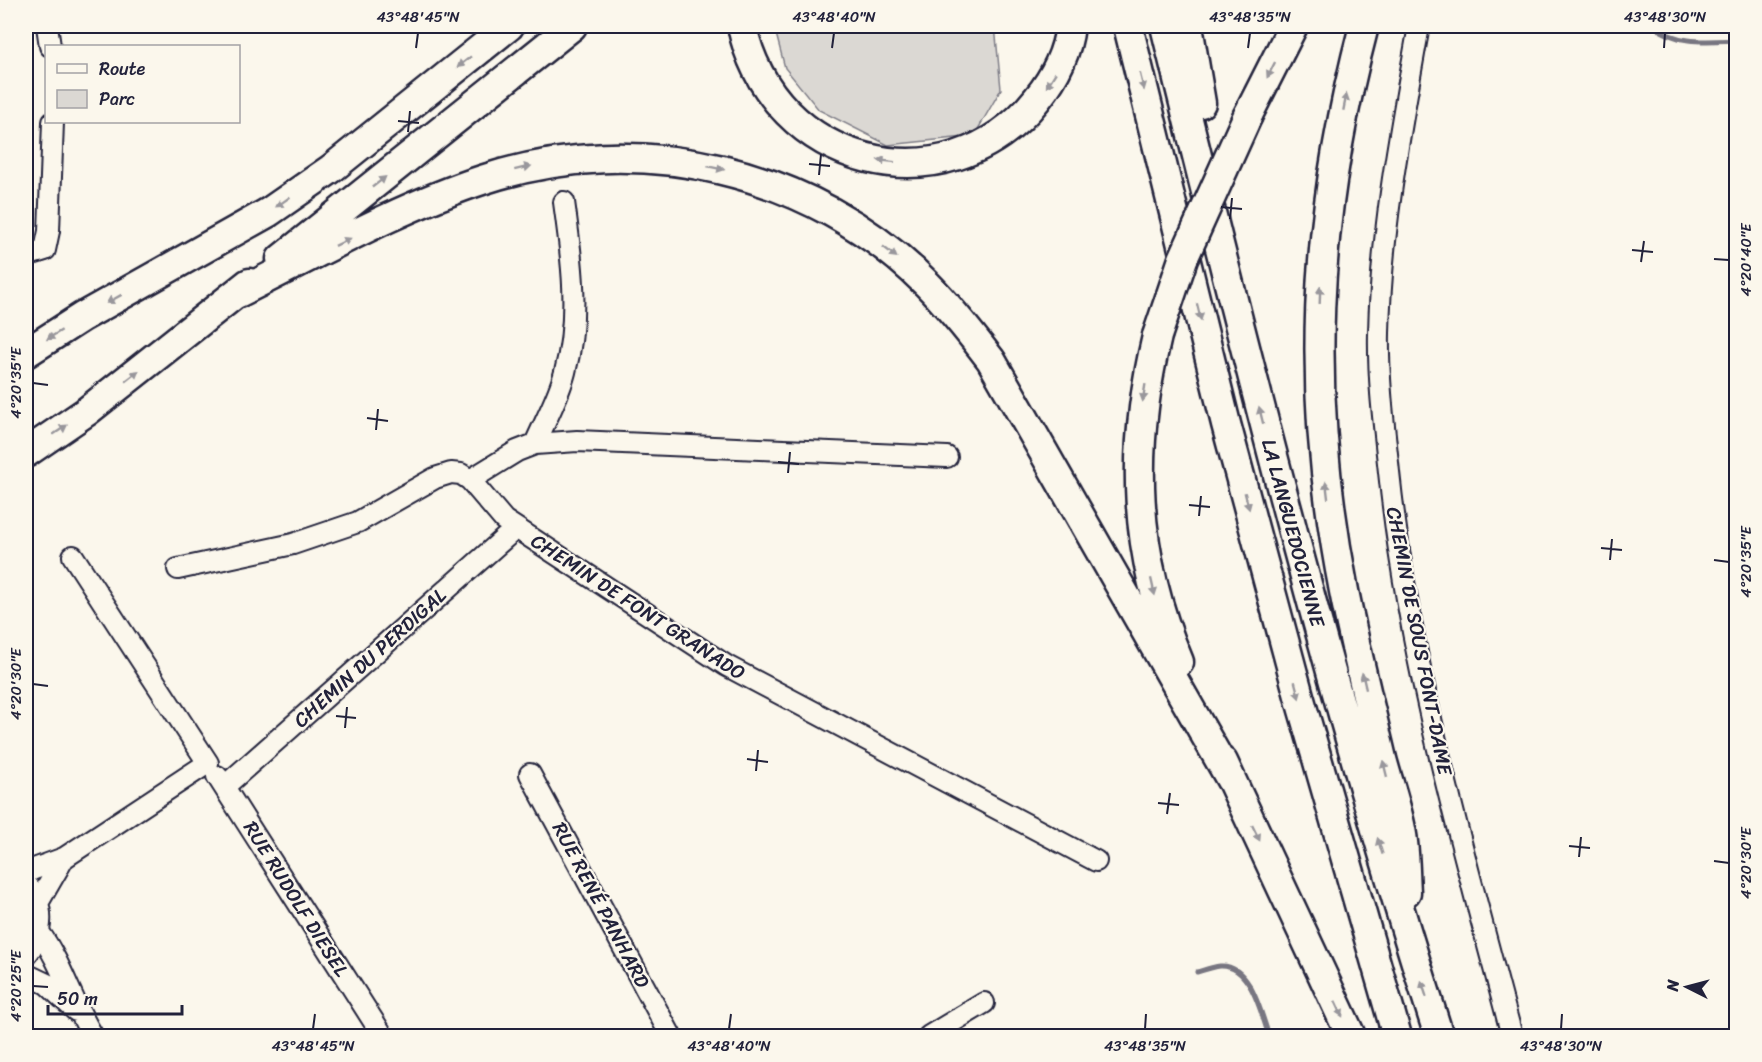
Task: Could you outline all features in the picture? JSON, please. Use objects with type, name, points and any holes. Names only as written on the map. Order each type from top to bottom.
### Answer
[{"type":"highway","points":[[26,353],[82,317],[268,212],[331,169],[509,26]]},
{"type":"highway","points":[[26,453],[86,412],[394,170],[572,26]]},
{"type":"highway","points":[[742,26],[753,63],[775,100],[824,143],[872,159],[920,162],[968,151],[989,142],[1029,110],[1056,73],[1070,26]]},
{"type":"highway","name":"LA LANGUEDOCIENNE","points":[[1128,26],[1232,447],[1299,696],[1397,1036]]},
{"type":"highway","name":"LA LANGUEDOCIENNE","points":[[1165,26],[1229,289],[1332,675],[1438,1036]]},
{"type":"highway","points":[[1188,26],[1229,289]]},
{"type":"highway","points":[[1293,26],[1248,115],[1183,259],[1157,336],[1144,393],[1139,457],[1141,524],[1155,597],[1168,636],[1231,780],[1352,1036]]},
{"type":"highway","points":[[1364,26],[1335,151],[1326,218],[1317,358],[1323,460],[1332,527],[1344,592],[1403,840],[1409,942]]},
{"type":"highway","points":[[234,296],[444,193],[487,178],[564,160],[622,156],[695,163],[761,181],[816,204],[875,240],[902,261],[951,310],[991,360],[1231,780]]},
{"type":"street","points":[[47,26],[50,45]]},
{"type":"street","name":"CHEMIN DE SOUS FONT-DAME","points":[[1419,26],[1388,202],[1379,333],[1384,425],[1396,545],[1435,744],[1512,1036]]},
{"type":"street","points":[[26,256],[45,250],[49,231],[53,123]]},
{"type":"street","points":[[535,444],[565,373],[575,316],[572,258],[564,202]]},
{"type":"street","points":[[178,569],[293,544],[358,522],[435,478],[451,473],[461,474],[470,480],[517,451],[535,444],[577,441],[947,457]]},
{"type":"street","name":"CHEMIN DE FONT GRANADO","points":[[470,480],[504,520],[515,529],[727,666],[1096,861]]},
{"type":"street","name":"CHEMIN DU PERDIGAL","points":[[225,786],[515,529]]},
{"type":"street","name":"RUE RUDOLF DIESEL","points":[[74,555],[225,786],[383,1036]]},
{"type":"street","points":[[26,873],[64,858],[208,763]]},
{"type":"street","name":"RUE RENÉ PANHARD","points":[[530,774],[671,1036]]},
{"type":"street","points":[[38,903],[64,858]]},
{"type":"street","points":[[26,884],[38,903],[41,917],[39,932],[26,955]]},
{"type":"street","points":[[39,932],[65,974],[78,1013]]},
{"type":"street","points":[[26,974],[47,984],[78,1013],[93,1036]]},
{"type":"street","points":[[929,1036],[950,1030],[984,1003]]},
{"type":"green space","points":[[774,26],[995,26],[1001,89],[974,136],[888,145],[819,110],[785,68]]},
{"type":"waterway","points":[[1654,26],[1683,39],[1736,40]]},
{"type":"waterway","points":[[1197,972],[1220,966],[1240,973],[1253,992],[1269,1036]]}]
